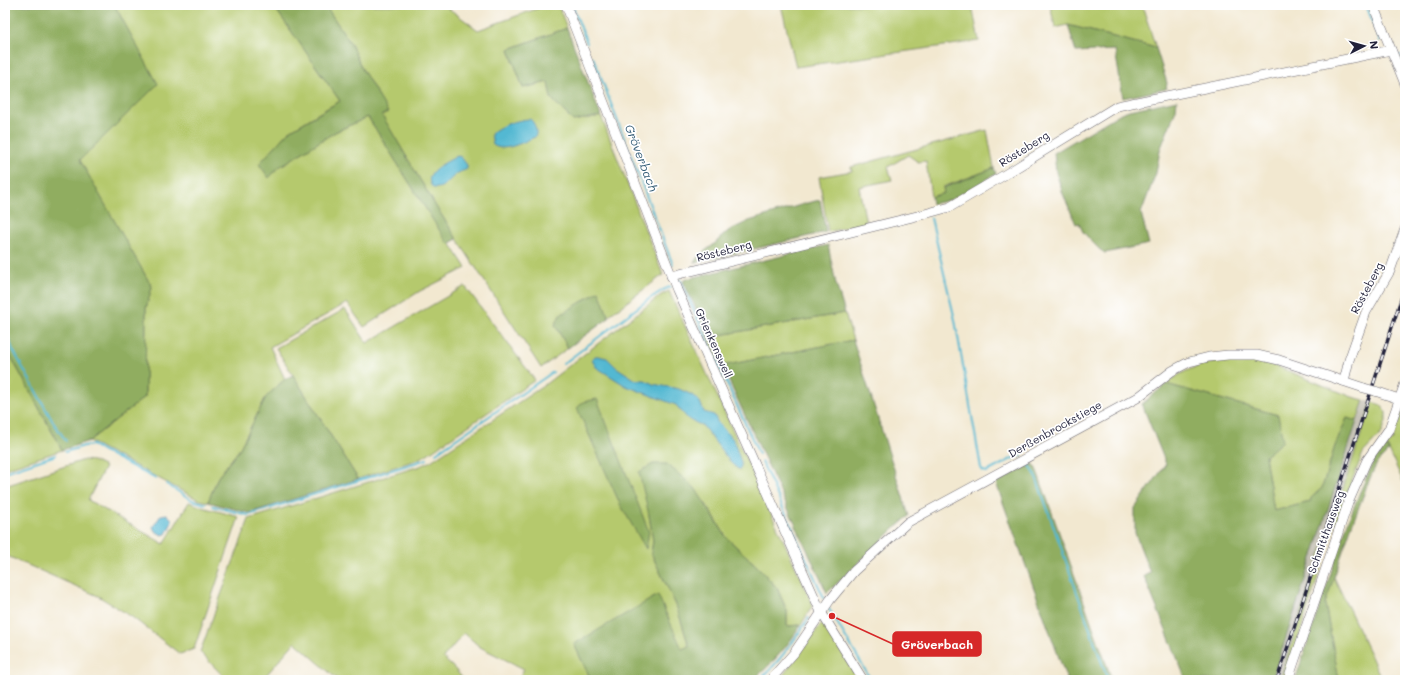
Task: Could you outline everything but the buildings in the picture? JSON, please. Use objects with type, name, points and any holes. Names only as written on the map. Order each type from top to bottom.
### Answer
[{"type":"street","name":"Grienkenswell","points":[[566,5],[671,276],[821,612],[863,680]]},
{"type":"street","points":[[1373,5],[1405,84]]},
{"type":"street","name":"Rösteberg","points":[[671,276],[921,216],[950,206],[1001,178],[1117,106],[1391,50]]},
{"type":"street","name":"Rösteberg","points":[[1344,381],[1349,360],[1366,312],[1390,271],[1405,229]]},
{"type":"street","name":"Derßenbrockstiege","points":[[770,680],[794,653],[821,612],[854,571],[908,522],[1137,398],[1172,371],[1189,362],[1209,357],[1228,355],[1257,355],[1279,360],[1399,399]]},
{"type":"street","points":[[1399,399],[1405,383]]},
{"type":"street","name":"Schmitthausweg","points":[[1288,680],[1348,503],[1367,460],[1389,429],[1399,399]]},
{"type":"shaded area","points":[[1364,400],[1372,402],[1280,680],[1272,680]]},
{"type":"green space","points":[[5,5],[116,5],[115,6],[158,84],[80,160],[152,287],[146,308],[145,397],[89,441],[62,450],[5,346]]},
{"type":"green space","points":[[273,5],[340,101],[288,132],[260,164],[269,177],[279,167],[335,132],[368,117],[448,243],[450,243],[466,268],[420,291],[364,327],[347,303],[270,347],[285,379],[266,397],[239,450],[218,477],[208,502],[199,500],[89,441],[145,397],[146,308],[152,287],[79,160],[157,84],[115,6]]},
{"type":"green space","points":[[273,5],[325,5],[351,44],[361,67],[388,112],[382,115],[435,205],[457,239],[448,244],[368,117],[335,132],[279,167],[269,178],[259,164],[288,132],[340,101]]},
{"type":"green space","points":[[325,5],[444,5],[478,30],[547,5],[558,5],[567,28],[509,49],[523,88],[548,82],[551,98],[573,121],[601,116],[663,275],[608,316],[598,291],[555,325],[568,348],[541,368],[435,205],[381,114],[387,112],[361,67],[351,44]]},
{"type":"green space","points":[[781,5],[972,5],[979,41],[796,67]]},
{"type":"green space","points":[[1050,5],[1142,5],[1156,48],[1068,25],[1055,28]]},
{"type":"green space","points":[[1068,25],[1156,48],[1167,83],[1166,89],[1123,98],[1115,50],[1076,52]]},
{"type":"green space","points":[[567,28],[601,116],[573,121],[551,98],[548,82],[523,88],[509,49]]},
{"type":"green space","points":[[1177,100],[1176,110],[1160,150],[1156,173],[1141,213],[1149,244],[1105,253],[1099,249],[1083,232],[1079,223],[1076,224],[1063,194],[1056,172],[1054,153],[1121,113]]},
{"type":"green space","points":[[987,130],[994,168],[943,187],[944,193],[931,197],[926,161],[918,162],[908,155],[888,167],[892,180],[859,187],[866,223],[828,232],[819,177],[852,171],[851,167]]},
{"type":"green space","points":[[994,168],[996,174],[950,200],[932,204],[931,197],[944,193],[943,188]]},
{"type":"green space","points":[[820,200],[826,232],[694,263],[699,255],[712,246],[728,231],[749,221]]},
{"type":"green space","points":[[828,245],[836,284],[845,313],[709,337],[683,281],[686,279]]},
{"type":"green space","points":[[465,286],[535,380],[426,455],[416,460],[358,479],[276,348],[345,309],[367,343]]},
{"type":"green space","points":[[599,291],[609,318],[568,348],[555,325],[560,315]]},
{"type":"green space","points":[[669,291],[813,605],[801,625],[787,626],[787,611],[777,588],[760,569],[727,538],[706,504],[649,515],[653,541],[651,553],[676,605],[689,646],[682,650],[574,644],[591,680],[518,680],[524,669],[480,647],[464,633],[443,658],[464,680],[338,680],[295,642],[262,680],[227,680],[200,652],[249,519],[420,466],[431,461],[543,386],[661,295]]},
{"type":"green space","points":[[845,313],[853,340],[722,366],[709,337]]},
{"type":"green space","points":[[853,340],[909,516],[827,593],[722,366]]},
{"type":"green space","points":[[5,346],[62,450],[5,469]]},
{"type":"green space","points":[[1256,360],[1276,366],[1352,397],[1364,400],[1357,421],[1347,418],[1335,446],[1322,488],[1311,498],[1310,502],[1274,511],[1265,456],[1278,415],[1166,384],[1183,373],[1199,366],[1216,362]]},
{"type":"green space","points":[[293,375],[358,479],[249,513],[208,502],[218,477],[239,450],[266,397],[285,379]]},
{"type":"green space","points":[[1166,384],[1278,415],[1283,441],[1265,456],[1274,511],[1310,502],[1311,498],[1322,488],[1335,446],[1347,418],[1357,421],[1272,680],[1186,680],[1144,576],[1150,573],[1135,533],[1135,508],[1166,464],[1142,404]]},
{"type":"green space","points":[[597,399],[649,532],[646,549],[620,504],[577,408],[583,402]]},
{"type":"green space","points":[[1372,402],[1381,405],[1386,412],[1386,421],[1382,433],[1363,453],[1335,524],[1285,680],[1280,680],[1310,586]]},
{"type":"green space","points":[[1405,404],[1405,486],[1387,446],[1393,440]]},
{"type":"green space","points":[[1387,446],[1389,451],[1377,463],[1370,478],[1350,530],[1325,604],[1339,680],[1295,680],[1347,525],[1359,494],[1374,460]]},
{"type":"green space","points":[[84,460],[93,461],[105,467],[88,500],[164,544],[189,502],[239,517],[194,649],[180,654],[132,617],[98,596],[5,555],[5,486]]},
{"type":"green space","points":[[1033,463],[1112,680],[1067,680],[996,483]]},
{"type":"green space","points":[[653,464],[667,464],[695,488],[727,538],[760,569],[777,588],[787,611],[787,626],[801,625],[779,654],[753,680],[591,680],[574,644],[658,595],[682,649],[689,646],[676,605],[651,553],[653,541],[649,515],[639,472]]},
{"type":"green space","points":[[1334,577],[1382,680],[1339,680],[1325,604]]},
{"type":"green space","points":[[821,624],[826,626],[859,680],[779,680],[801,652]]},
{"type":"water","points":[[530,119],[536,128],[535,137],[519,144],[503,148],[493,145],[491,134],[498,128],[521,120]]},
{"type":"water","points":[[457,156],[461,157],[467,165],[467,169],[459,172],[441,187],[433,188],[430,182],[432,173],[441,165]]},
{"type":"water","points":[[595,356],[607,358],[616,367],[636,380],[645,380],[653,384],[679,389],[692,395],[700,402],[704,412],[714,415],[718,423],[733,439],[741,462],[740,469],[731,463],[703,426],[688,419],[676,405],[626,386],[596,367],[592,360]]},
{"type":"water","points":[[167,514],[171,518],[172,522],[166,534],[162,535],[155,531],[153,527],[161,515]]},
{"type":"waterway","name":"Gröverbach","points":[[572,5],[587,43]]},
{"type":"waterway","points":[[1366,5],[1380,41]]},
{"type":"waterway","points":[[1400,55],[1405,58]]},
{"type":"waterway","name":"Gröverbach","points":[[593,57],[673,265]]},
{"type":"waterway","points":[[931,218],[955,320],[981,468],[983,471],[987,472],[1017,456],[1022,456]]},
{"type":"waterway","name":"Gröverbach","points":[[680,280],[759,454]]},
{"type":"waterway","points":[[563,364],[649,299],[670,287]]},
{"type":"waterway","points":[[5,330],[13,350],[53,422],[66,441]]},
{"type":"waterway","points":[[436,453],[553,372]]},
{"type":"waterway","points":[[65,452],[92,445],[156,479]]},
{"type":"waterway","points":[[5,472],[56,455]]},
{"type":"waterway","points":[[213,506],[248,515],[427,459]]},
{"type":"waterway","name":"Gröverbach","points":[[762,462],[824,598]]},
{"type":"waterway","points":[[1029,464],[1035,474],[1108,680]]},
{"type":"waterway","points":[[166,484],[192,500],[206,504]]},
{"type":"waterway","name":"Gröverbach","points":[[829,609],[871,680]]},
{"type":"waterway","points":[[759,680],[780,658],[809,618]]},
{"type":"railway","points":[[1277,680],[1405,287]]},
{"type":"place","name":"Gröverbach","points":[[832,616]]}]
